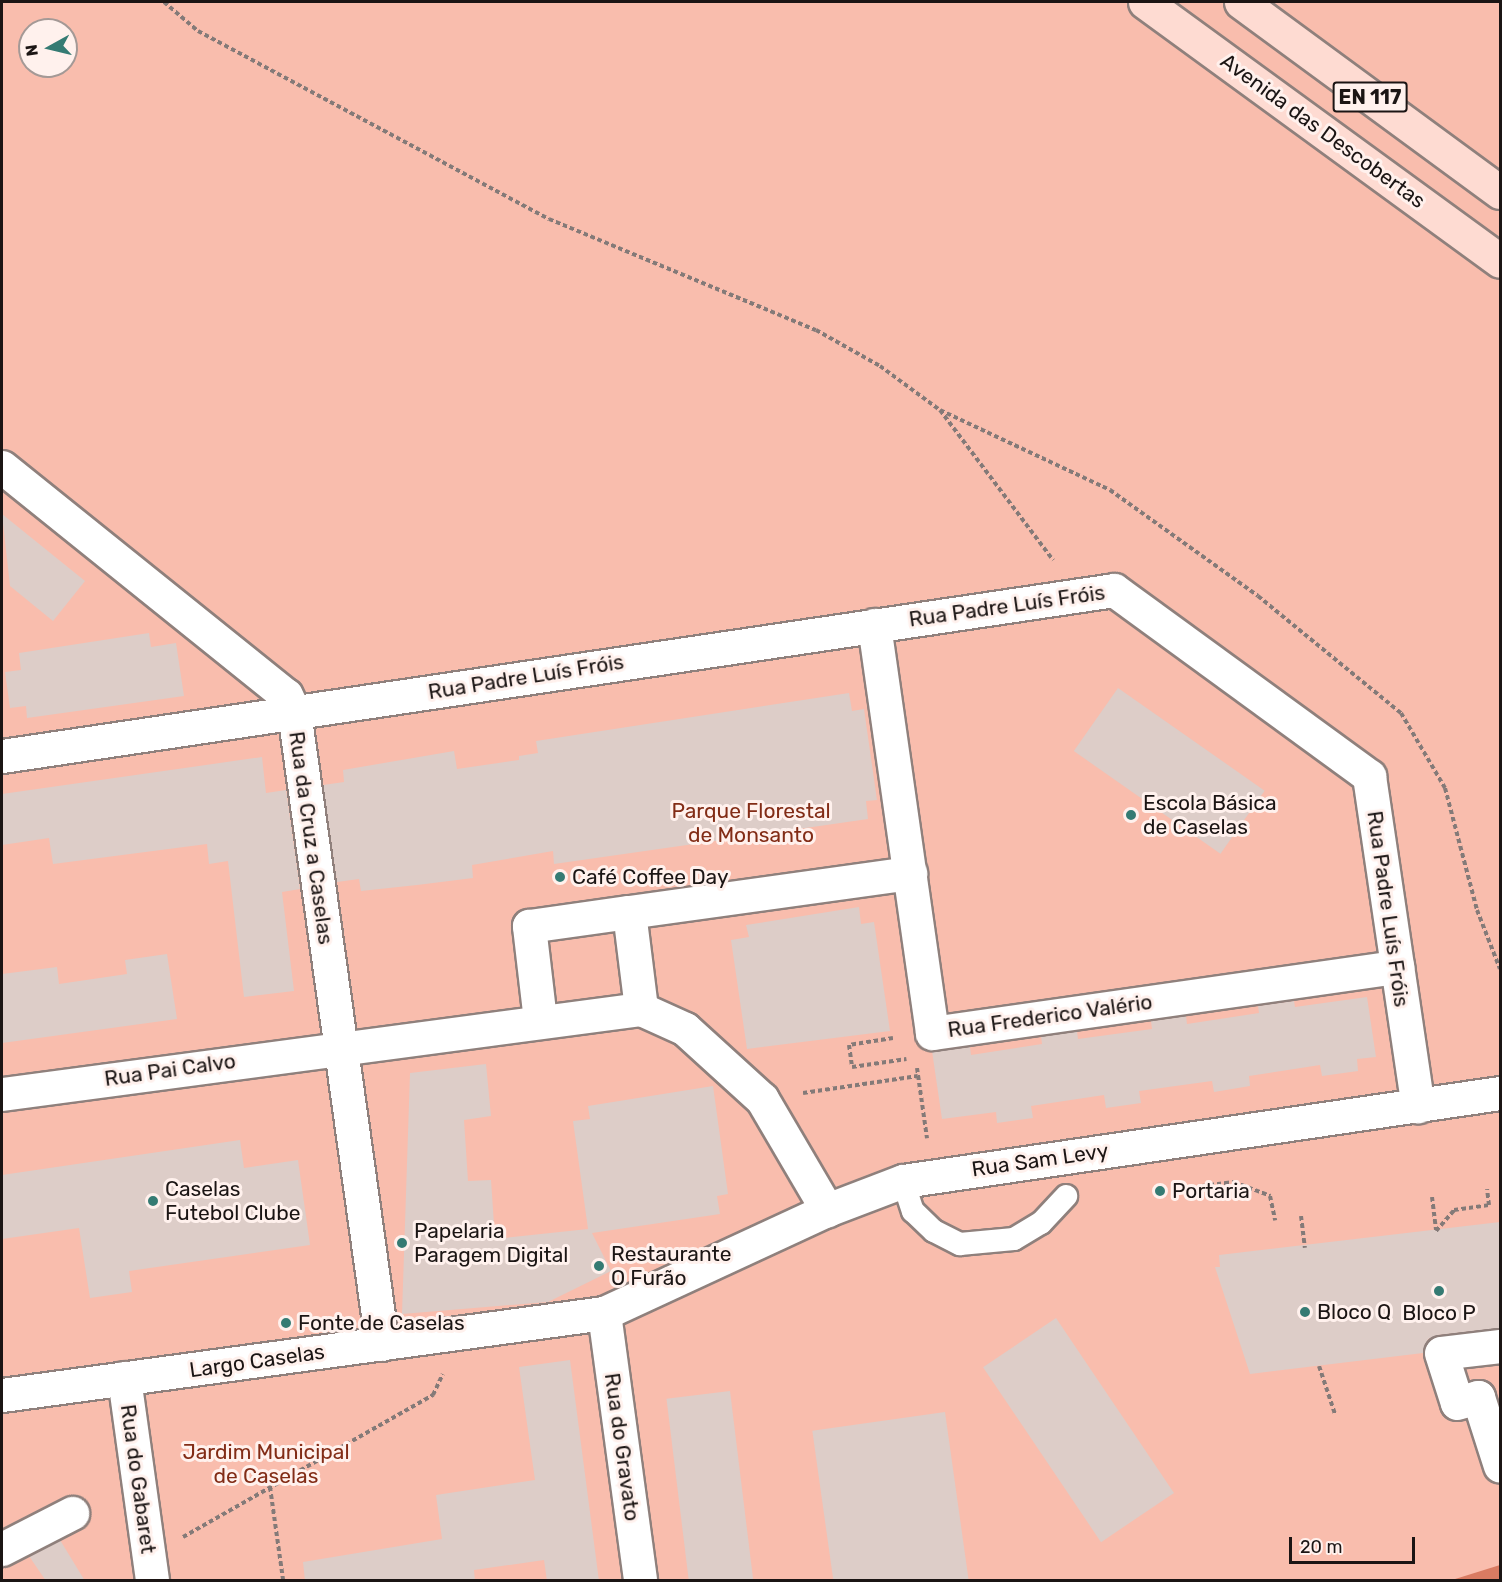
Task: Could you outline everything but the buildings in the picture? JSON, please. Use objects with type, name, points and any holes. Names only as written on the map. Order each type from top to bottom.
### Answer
[{"type":"main road","name":"Avenida das Descobertas","points":[[1145,2],[1500,261]]},
{"type":"main road","name":"EN 117","points":[[1241,2],[1494,186]]},
{"type":"street","name":"Rua da Cruz a Caselas","points":[[2,467],[274,680],[294,712],[382,1344]]},
{"type":"street","name":"Rua Padre Luís Fróis","points":[[2,756],[1114,590],[1369,776],[1418,1106]]},
{"type":"street","name":"Rua Frederico Valério","points":[[873,625],[932,1033],[1397,967]]},
{"type":"street","points":[[540,1020],[529,926],[910,873]]},
{"type":"street","points":[[629,912],[641,1009],[685,1029],[762,1100],[827,1210]]},
{"type":"street","name":"Rua Pai Calvo","points":[[2,1094],[339,1045],[641,1009]]},
{"type":"street","name":"Rua Sam Levy","points":[[604,1313],[827,1210],[918,1178],[1500,1093]]},
{"type":"street","name":"Largo Caselas","points":[[2,1395],[604,1313]]},
{"type":"street","name":"Rua do Gravato","points":[[604,1313],[640,1581]]},
{"type":"street","points":[[1500,1346],[1441,1353],[1458,1403],[1478,1397],[1500,1466]]},
{"type":"street","name":"Rua do Gabaret","points":[[124,1378],[150,1568]]},
{"type":"street","points":[[2,1550],[72,1513]]},
{"type":"lane","points":[[918,1178],[913,1211],[934,1231],[960,1244],[1014,1239],[1041,1223],[1066,1196]]},
{"type":"path","points":[[164,2],[198,31],[549,219],[816,330],[880,366],[940,410],[1110,490],[1258,596],[1401,713],[1445,788],[1478,910],[1500,969]]},
{"type":"path","points":[[940,410],[1079,595]]},
{"type":"path","points":[[873,1041],[849,1045],[852,1067],[915,1058],[918,1077],[918,1178]]},
{"type":"path","points":[[762,1100],[918,1077]]},
{"type":"path","points":[[1202,1186],[1234,1182],[1270,1196],[1275,1220]]},
{"type":"path","points":[[1432,1197],[1436,1231],[1455,1210],[1489,1205],[1487,1189]]},
{"type":"path","points":[[1301,1216],[1305,1248]]},
{"type":"path","points":[[150,1568],[270,1487],[433,1395],[461,1333]]},
{"type":"path","points":[[1319,1366],[1335,1414]]},
{"type":"path","points":[[270,1487],[283,1581]]},
{"type":"green space","name":"Parque Florestal de Monsanto","points":[[2,2],[1500,2],[1500,1580],[2,1580]]},
{"type":"shaded area","points":[[1500,1565],[1500,1580],[1452,1580]]},
{"type":"place","name":"Escola Básica de Caselas","points":[[1131,815]]},
{"type":"place","name":"Café Coffee Day","points":[[560,877]]},
{"type":"place","name":"Portaria","points":[[1160,1191]]},
{"type":"place","name":"Caselas Futebol Clube","points":[[153,1201]]},
{"type":"place","name":"Papelaria Paragem Digital","points":[[402,1243]]},
{"type":"place","name":"Restaurante O Furão","points":[[599,1266]]},
{"type":"place","name":"Bloco P","points":[[1439,1291]]},
{"type":"place","name":"Bloco Q","points":[[1305,1312]]},
{"type":"place","name":"Fonte de Caselas","points":[[286,1323]]},
{"type":"park label","name":"Jardim Municipal de Caselas","points":[[266,1464]]}]
